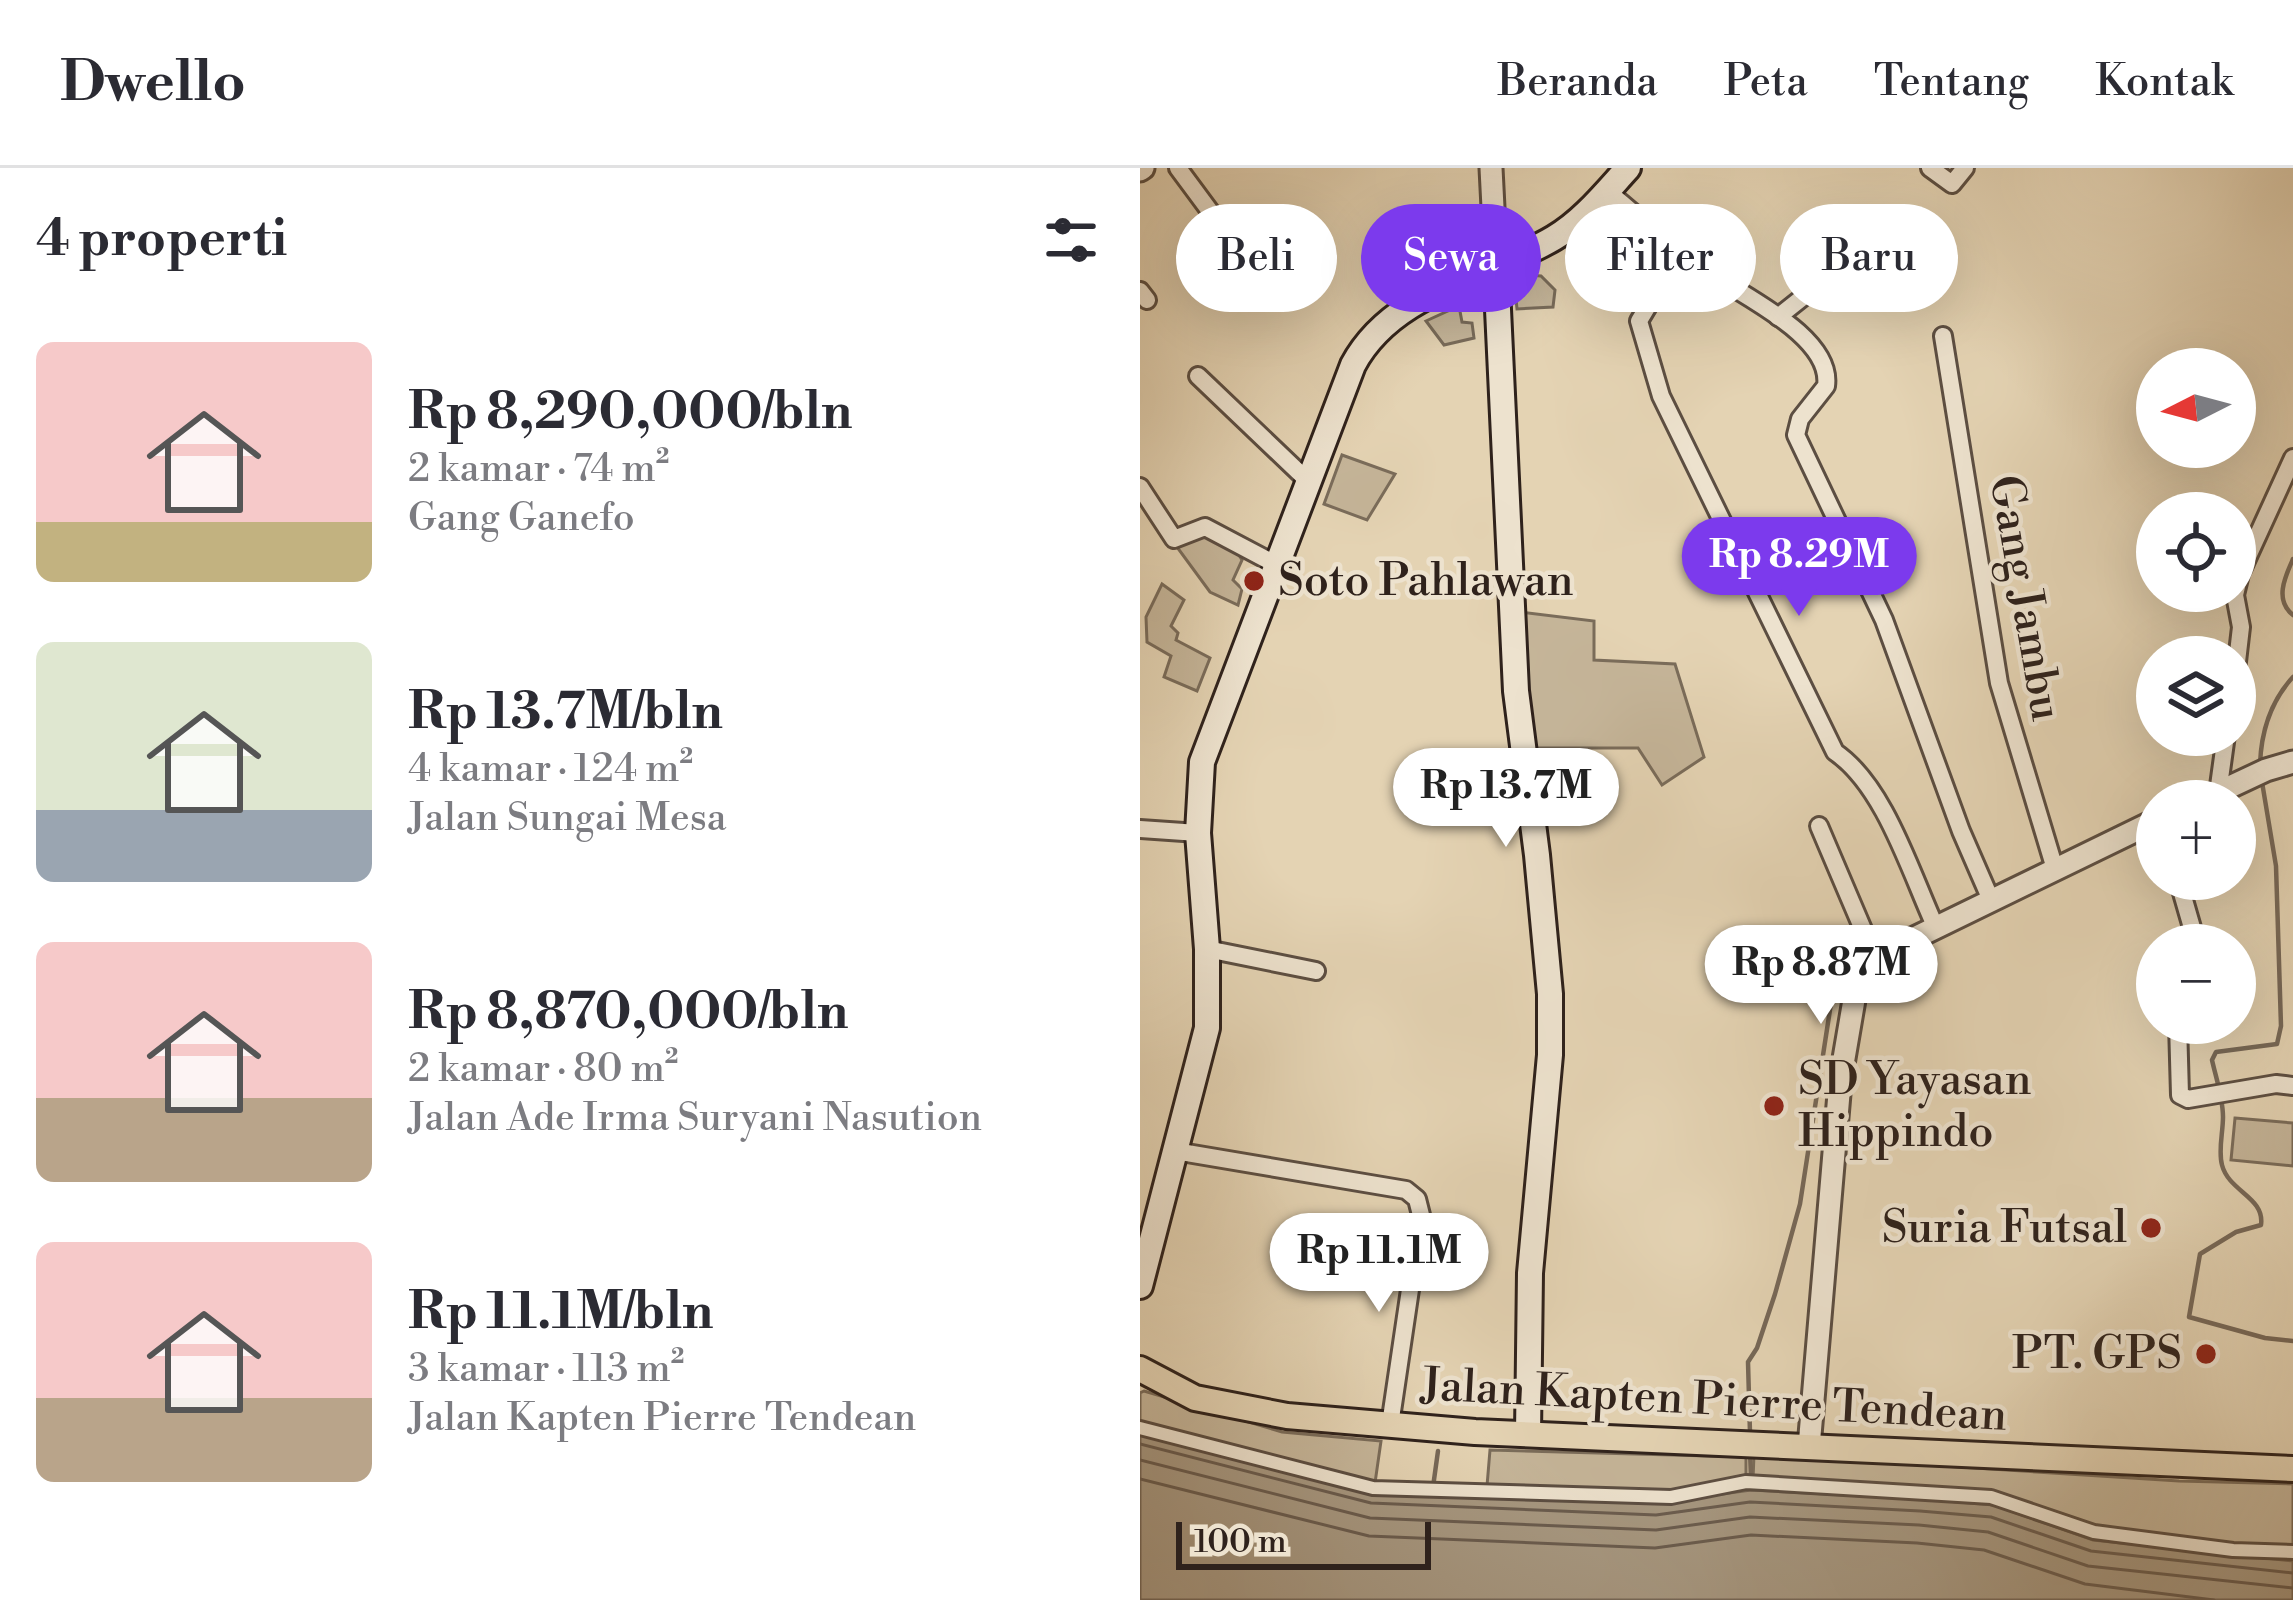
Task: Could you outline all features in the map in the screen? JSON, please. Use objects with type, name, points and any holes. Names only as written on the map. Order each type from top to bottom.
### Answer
[{"type":"main road","points":[[1594,204],[1628,168]]},
{"type":"main road","points":[[1140,1286],[1207,1028],[1198,833],[1202,762],[1353,364],[1374,333],[1404,312]]},
{"type":"main road","points":[[1498,312],[1516,691],[1550,994],[1550,1054],[1530,1273],[1528,1434]]},
{"type":"main road","name":"Jalan Kapten Pierre Tendean","points":[[1140,1370],[1195,1398],[1239,1409],[1390,1425],[2293,1469]]},
{"type":"street","points":[[1178,168],[1205,204]]},
{"type":"street","points":[[1491,168],[1493,204]]},
{"type":"street","points":[[1930,168],[1948,184],[1965,168]]},
{"type":"street","points":[[1607,191],[1713,275],[1796,330],[1827,368],[1826,386],[1800,419],[1796,435],[1884,620],[1990,900]]},
{"type":"street","points":[[1644,312],[1639,321],[1661,396],[1835,752],[1861,774],[1876,799],[1936,928]]},
{"type":"street","points":[[1778,316],[1783,312]]},
{"type":"street","name":"Gang Jambu","points":[[1943,336],[1999,683],[2055,868]]},
{"type":"street","points":[[1198,376],[1309,482]]},
{"type":"street","points":[[2240,636],[2235,595],[2240,574],[2293,458]]},
{"type":"street","points":[[1140,487],[1174,539],[1205,527],[1277,566]]},
{"type":"street","points":[[2245,780],[2293,762]]},
{"type":"street","points":[[1819,826],[1876,960]]},
{"type":"street","points":[[1140,829],[1198,833]]},
{"type":"street","points":[[1809,1447],[1840,1082],[1855,994],[1876,960],[2136,830]]},
{"type":"street","points":[[1207,950],[1316,971]]},
{"type":"street","points":[[2179,1044],[2180,1095],[2188,1099],[2276,1084],[2293,1086]]},
{"type":"street","points":[[1175,1150],[1414,1195],[1421,1215],[1390,1425]]},
{"type":"street","points":[[1140,1428],[1373,1488],[1671,1497],[1746,1482],[1991,1497],[2094,1532],[2233,1550],[2293,1552]]},
{"type":"shaded area","points":[[1541,276],[1555,290],[1553,307],[1541,308]]},
{"type":"shaded area","points":[[1446,312],[1460,312],[1462,322],[1472,323],[1474,338],[1444,345],[1426,321]]},
{"type":"shaded area","points":[[1342,455],[1395,474],[1367,520],[1324,504]]},
{"type":"shaded area","points":[[1203,532],[1230,540],[1242,560],[1233,580],[1242,589],[1238,605],[1210,592],[1174,543]]},
{"type":"shaded area","points":[[1162,584],[1184,600],[1171,626],[1178,633],[1176,640],[1210,658],[1197,691],[1164,677],[1171,656],[1147,642],[1146,617]]},
{"type":"shaded area","points":[[1520,612],[1594,621],[1594,660],[1675,664],[1704,757],[1662,785],[1638,748],[1532,748]]},
{"type":"shaded area","points":[[2235,1118],[2293,1123],[2293,1166],[2231,1160]]},
{"type":"shaded area","points":[[1140,1393],[1282,1432],[1381,1441],[1375,1483],[1140,1424]]},
{"type":"shaded area","points":[[1490,1450],[1746,1457],[1746,1475],[1668,1492],[1487,1486]]},
{"type":"shaded area","points":[[1754,1454],[2293,1484],[2293,1545],[2249,1546],[2093,1525],[1989,1491],[1753,1480]]},
{"type":"water","points":[[1140,1432],[1372,1491],[1657,1503],[1751,1490],[1994,1505],[2093,1540],[2293,1561],[2293,1600],[1140,1600]]},
{"type":"waterway","points":[[2293,559],[2283,595],[2293,615]]},
{"type":"waterway","points":[[2260,765],[2269,718],[2293,677]]},
{"type":"waterway","points":[[2262,782],[2276,866],[2281,1026],[2277,1044],[2216,1052],[2212,1060],[2223,1110],[2222,1165],[2258,1208],[2261,1225],[2236,1232],[2200,1254],[2189,1317],[2293,1341]]},
{"type":"waterway","points":[[1750,1433],[1748,1362],[1775,1294],[1800,1204],[1836,971]]},
{"type":"waterway","points":[[1750,1450],[1751,1481]]},
{"type":"waterway","points":[[1433,1487],[1438,1451]]},
{"type":"place","name":"Soto Pahlawan","points":[[1254,581]]},
{"type":"place","name":"SD Yayasan Hippindo","points":[[1774,1106]]},
{"type":"place","name":"Suria Futsal","points":[[2151,1228]]},
{"type":"place","name":"PT. GPS","points":[[2206,1354]]}]
